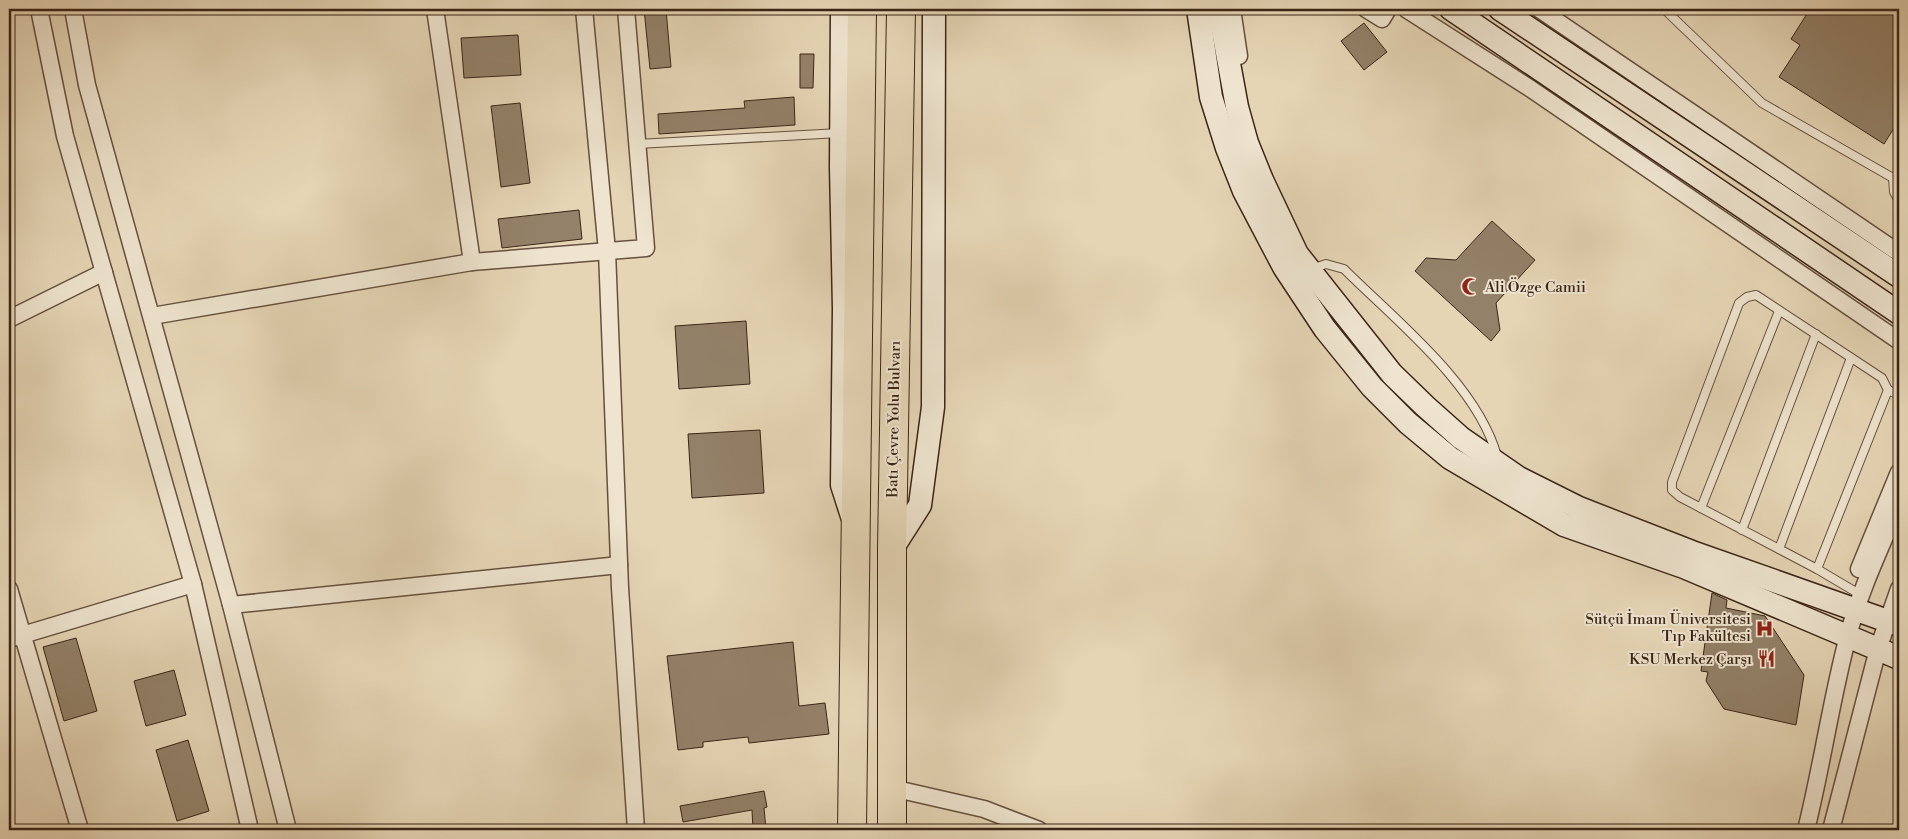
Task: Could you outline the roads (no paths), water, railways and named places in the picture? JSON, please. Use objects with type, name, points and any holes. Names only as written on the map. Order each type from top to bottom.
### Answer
[{"type":"highway","points":[[852,830],[854,524],[862,9]]},
{"type":"highway","name":"Batı Çevre Yolu Bulvarı","points":[[892,830],[892,549],[901,9]]},
{"type":"street","points":[[40,9],[65,136],[192,584],[250,830]]},
{"type":"street","points":[[72,9],[87,85],[230,605],[288,830]]},
{"type":"street","points":[[435,9],[472,262]]},
{"type":"street","points":[[584,9],[607,251],[631,828]]},
{"type":"street","points":[[152,316],[472,262],[646,248],[626,9]]},
{"type":"street","points":[[842,9],[844,308],[842,485],[854,524]]},
{"type":"street","points":[[892,549],[920,505],[933,407],[934,9]]},
{"type":"street","points":[[1198,9],[1212,97],[1227,148],[1244,191],[1300,274],[1392,374],[1462,438],[1519,478],[1579,508],[1692,552],[1858,603],[1894,623]]},
{"type":"street","points":[[1219,9],[1237,107],[1247,143],[1262,180],[1297,254],[1300,274],[1325,329],[1372,387],[1408,423],[1450,458],[1564,525],[1684,567],[1899,658]]},
{"type":"street","points":[[1232,9],[1238,56]]},
{"type":"street","points":[[1366,9],[1382,19],[1388,9]]},
{"type":"street","points":[[1406,9],[1531,89],[1899,341]]},
{"type":"street","points":[[1451,9],[1899,313]]},
{"type":"street","points":[[1500,9],[1899,276]]},
{"type":"street","points":[[1539,9],[1899,253]]},
{"type":"street","points":[[9,319],[104,272]]},
{"type":"street","points":[[1859,569],[1899,472]]},
{"type":"street","points":[[1806,830],[1819,778],[1848,637],[1858,603],[1899,504]]},
{"type":"street","points":[[230,605],[619,565]]},
{"type":"street","points":[[16,638],[192,584]]},
{"type":"street","points":[[1831,830],[1878,649],[1894,623],[1899,588]]},
{"type":"street","points":[[9,590],[16,638],[80,830]]},
{"type":"street","points":[[892,788],[984,809],[1038,830]]},
{"type":"lane","points":[[1664,9],[1762,103],[1893,178],[1894,192],[1899,201]]},
{"type":"lane","points":[[638,144],[842,133]]},
{"type":"lane","points":[[1300,274],[1326,264],[1344,270],[1454,378],[1491,435],[1499,464]]},
{"type":"lane","points":[[1858,603],[1817,569],[1742,530],[1672,490],[1672,482],[1740,303],[1747,297],[1756,295],[1882,378],[1888,390],[1899,395]]},
{"type":"lane","points":[[1702,508],[1779,311]]},
{"type":"lane","points":[[1742,530],[1816,334]]},
{"type":"lane","points":[[1779,549],[1851,358]]},
{"type":"lane","points":[[1817,569],[1888,390]]},
{"type":"place","name":"Ali Özge Camii","points":[[1471,287]]},
{"type":"place","name":"Sütçü İmam Üniversitesi Tıp Fakültesi","points":[[1765,628]]},
{"type":"place","name":"KSU Merkez Çarşı","points":[[1766,659]]}]
